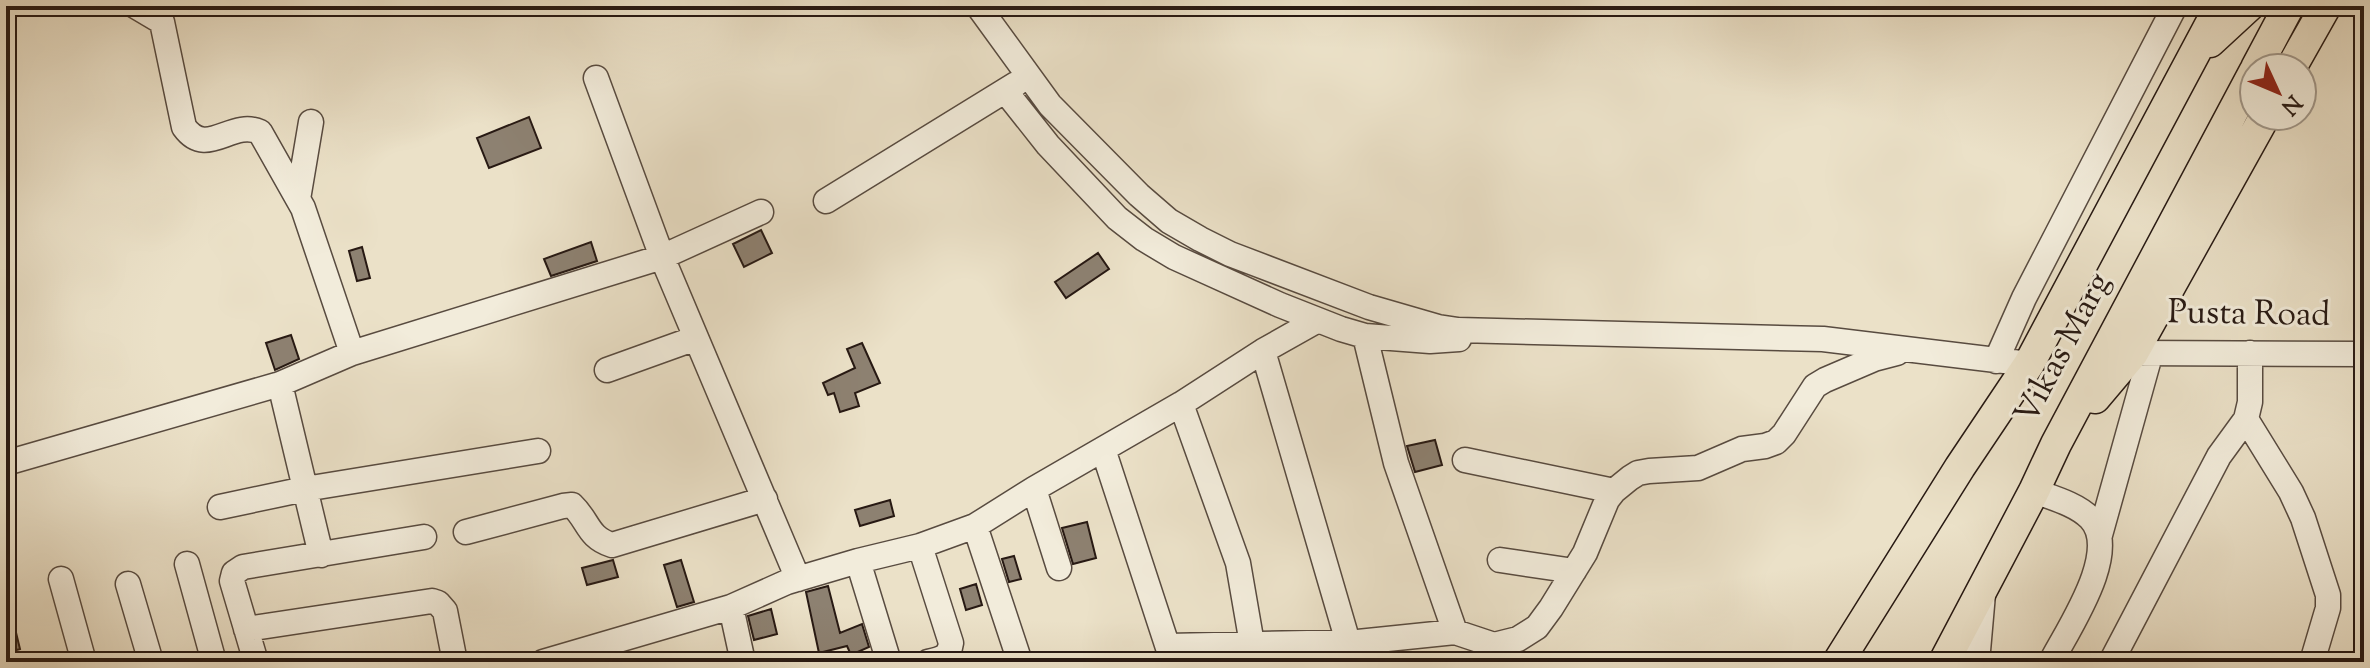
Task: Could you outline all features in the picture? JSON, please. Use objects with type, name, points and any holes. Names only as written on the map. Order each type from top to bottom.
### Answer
[{"type":"main road","points":[[1838,662],[1960,467],[2029,364],[2220,6]]},
{"type":"main road","points":[[2191,60],[2249,6]]},
{"type":"main road","name":"Vikas Marg","points":[[2265,52],[2289,6]]},
{"type":"main road","points":[[2300,52],[2326,6]]},
{"type":"main road","name":"Vikas Marg","points":[[1944,662],[2238,102]]},
{"type":"main road","name":"Pusta Road","points":[[2056,444],[2142,352],[2257,132]]},
{"type":"street","points":[[135,6],[162,22],[165,29],[184,127],[191,137],[204,140],[248,129],[260,132],[298,199],[352,353]]},
{"type":"street","points":[[978,6],[1050,105],[1169,221],[1230,254],[1369,307],[1458,330],[1823,339],[2029,364]]},
{"type":"street","points":[[1996,361],[2024,298],[2175,6]]},
{"type":"street","points":[[826,201],[1006,92],[1028,75]]},
{"type":"street","points":[[596,78],[662,257],[798,579]]},
{"type":"street","points":[[1006,92],[1048,145],[1117,218],[1174,257],[1318,320],[1365,336],[1430,341],[1537,333]]},
{"type":"street","points":[[298,199],[311,122]]},
{"type":"street","points":[[6,463],[280,384],[352,353],[662,257],[761,212]]},
{"type":"street","points":[[543,662],[731,607],[798,579],[920,546],[975,526],[1318,320]]},
{"type":"street","points":[[1365,336],[1396,463],[1455,632]]},
{"type":"street","points":[[607,370],[696,338]]},
{"type":"street","points":[[1103,449],[1170,654],[1252,644],[1348,642],[1455,632],[1495,653],[1537,627],[1585,553],[1607,500],[1638,473],[1698,468],[1742,449],[1776,442],[1815,386],[1874,359],[1907,350]]},
{"type":"street","points":[[1263,351],[1348,642]]},
{"type":"street","points":[[2051,662],[2095,576],[2101,556],[2100,535],[2142,352]]},
{"type":"street","name":"Pusta Road","points":[[2142,352],[2364,354]]},
{"type":"street","points":[[2111,662],[2219,456],[2246,419],[2250,402],[2250,353]]},
{"type":"street","points":[[280,384],[321,555]]},
{"type":"street","points":[[1181,404],[1238,563],[1252,644]]},
{"type":"street","points":[[2246,419],[2291,492],[2303,518],[2328,595],[2328,608],[2312,662]]},
{"type":"street","points":[[220,507],[305,489],[538,451]]},
{"type":"street","points":[[1465,460],[1614,491]]},
{"type":"street","points":[[1034,489],[1059,568]]},
{"type":"street","points":[[2034,491],[2076,507],[2092,520],[2100,535]]},
{"type":"street","points":[[466,532],[572,505],[582,514],[590,532],[599,541],[612,545],[765,499]]},
{"type":"street","points":[[975,526],[1020,662]]},
{"type":"street","points":[[256,662],[232,581],[234,573],[243,567],[424,537]]},
{"type":"street","points":[[920,546],[951,643],[944,659],[928,662]]},
{"type":"street","points":[[1500,560],[1574,571]]},
{"type":"street","points":[[858,561],[891,662]]},
{"type":"street","points":[[187,564],[214,662]]},
{"type":"street","points":[[61,579],[84,662]]},
{"type":"street","points":[[128,584],[151,662]]},
{"type":"street","points":[[1977,662],[1984,587]]},
{"type":"street","points":[[246,629],[432,601],[445,611],[455,662]]},
{"type":"street","points":[[731,607],[743,662]]},
{"type":"building","points":[[529,117],[541,148],[489,168],[477,138]]},
{"type":"building","points":[[761,230],[772,253],[744,267],[733,244]]},
{"type":"building","points":[[591,242],[597,261],[551,276],[544,259]]},
{"type":"building","points":[[362,247],[370,278],[357,281],[349,251]]},
{"type":"building","points":[[1098,253],[1109,269],[1066,298],[1055,282]]},
{"type":"building","points":[[291,335],[299,359],[275,370],[266,343]]},
{"type":"building","points":[[862,343],[880,383],[855,393],[859,406],[840,412],[834,393],[828,395],[823,383],[855,368],[847,349]]},
{"type":"building","points":[[1435,440],[1442,465],[1415,472],[1407,446]]},
{"type":"building","points":[[890,500],[894,516],[860,526],[855,510]]},
{"type":"building","points":[[1087,522],[1096,558],[1073,564],[1062,528]]},
{"type":"building","points":[[1014,556],[1021,579],[1009,582],[1002,559]]},
{"type":"building","points":[[613,560],[618,577],[587,585],[582,568]]},
{"type":"building","points":[[681,560],[694,602],[677,607],[664,565]]},
{"type":"building","points":[[976,584],[982,605],[966,610],[960,589]]},
{"type":"building","points":[[828,586],[840,633],[862,624],[869,647],[851,655],[847,646],[819,653],[806,592]]},
{"type":"building","points":[[771,609],[777,634],[754,640],[748,616]]},
{"type":"building","points":[[6,612],[11,612],[20,649],[6,653]]}]
